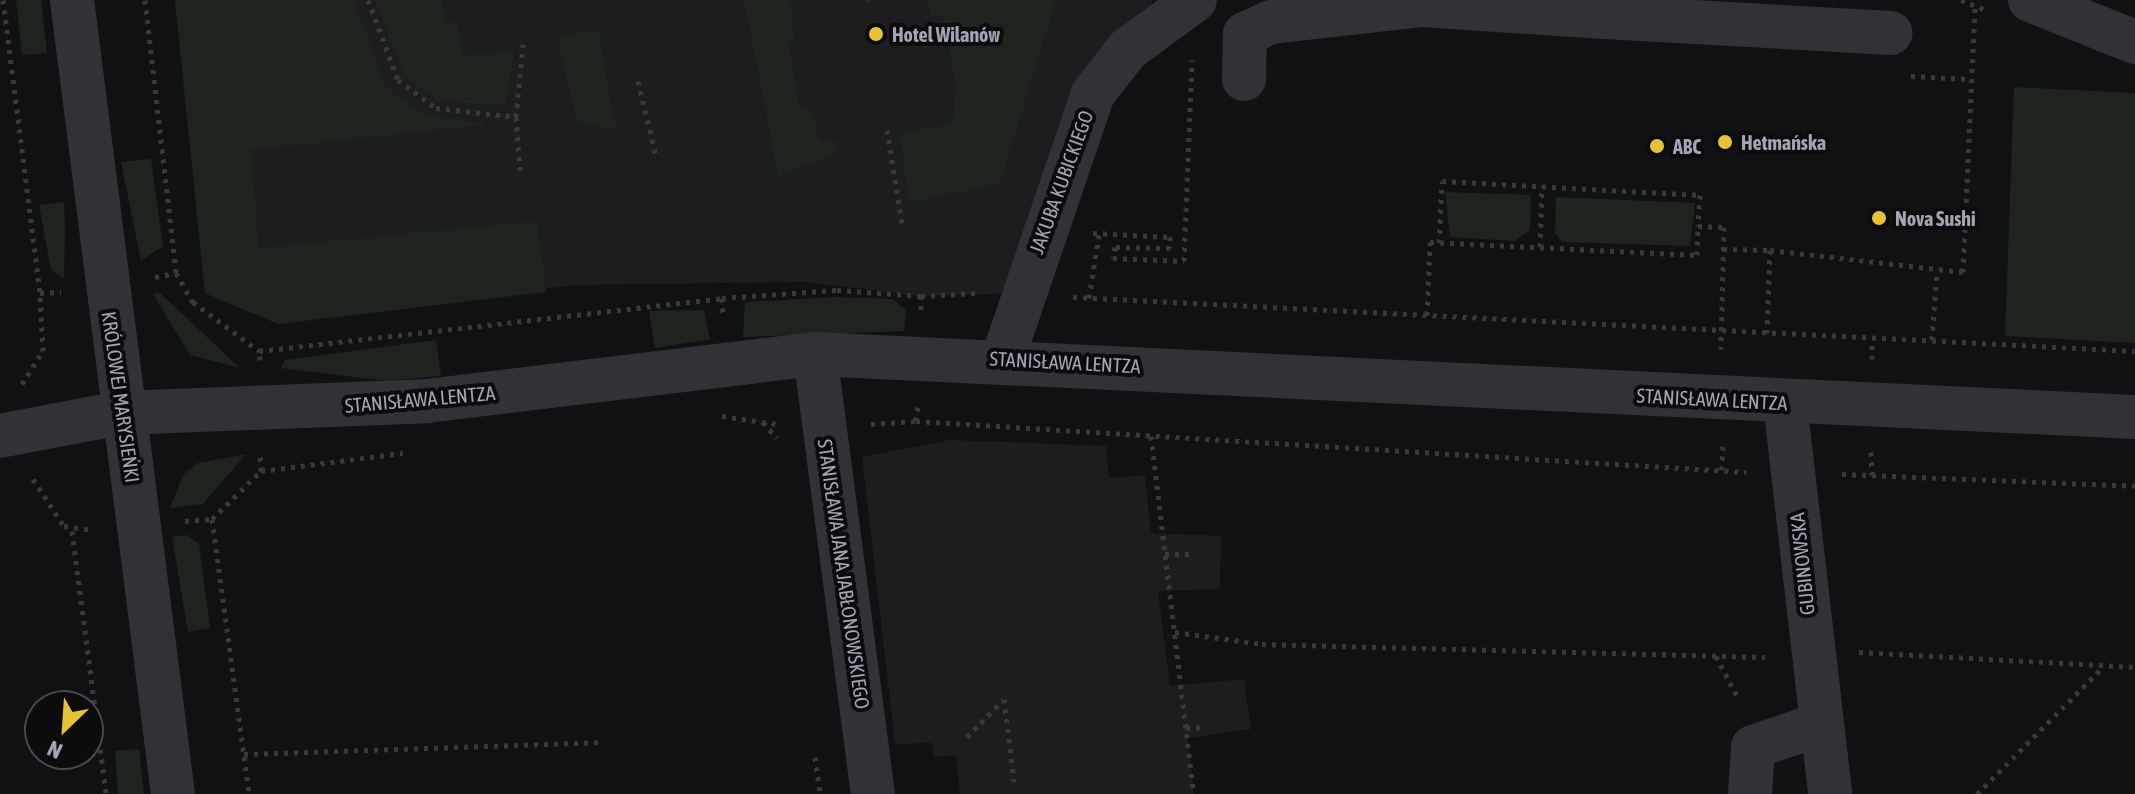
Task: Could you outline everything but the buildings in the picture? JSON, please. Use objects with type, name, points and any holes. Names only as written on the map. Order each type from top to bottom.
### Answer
[{"type":"street","name":"KRÓLOWEJ MARYSIEŃKI","points":[[72,0],[121,413],[173,794]]},
{"type":"street","name":"JAKUBA KUBICKIEGO","points":[[1003,358],[1093,94],[1127,50],[1195,0]]},
{"type":"street","points":[[2030,0],[2135,42]]},
{"type":"street","points":[[1244,79],[1245,34],[1271,22],[1423,5],[1606,8],[1891,33]]},
{"type":"street","name":"STANISŁAWA LENTZA","points":[[0,436],[121,413],[427,401],[815,354],[1003,358],[1785,403],[2135,417]]},
{"type":"street","name":"STANISŁAWA JANA JABŁONOWSKIEGO","points":[[815,354],[873,794]]},
{"type":"street","name":"GUBINOWSKA","points":[[1785,403],[1804,583],[1828,645],[1821,724],[1830,794]]},
{"type":"street","points":[[1750,794],[1753,747],[1821,724]]},
{"type":"path","points":[[3,0],[40,293],[43,351],[20,396]]},
{"type":"path","points":[[145,0],[176,273],[193,302],[259,351],[561,313],[837,290],[921,296],[921,318]]},
{"type":"path","points":[[368,0],[398,80],[436,108],[516,117]]},
{"type":"path","points":[[1723,249],[1770,250],[1963,272],[1975,6]]},
{"type":"path","points":[[520,171],[516,117],[523,44]]},
{"type":"path","points":[[638,81],[656,156]]},
{"type":"path","points":[[1089,298],[1099,234],[1170,237],[1170,248],[1115,247],[1113,258],[1184,261],[1192,85]]},
{"type":"path","points":[[887,130],[902,224]]},
{"type":"path","points":[[1427,315],[1430,242],[1439,243],[1697,255],[1700,195],[1442,181],[1439,243]]},
{"type":"path","points":[[1540,247],[1542,186]]},
{"type":"path","points":[[1698,226],[1724,227],[1719,332]]},
{"type":"path","points":[[1767,333],[1770,250]]},
{"type":"path","points":[[1932,340],[1937,270]]},
{"type":"path","points":[[146,279],[176,273]]},
{"type":"path","points":[[40,293],[69,292]]},
{"type":"path","points":[[1023,293],[1719,332],[2135,351]]},
{"type":"path","points":[[2083,341],[2083,348]]},
{"type":"path","points":[[259,351],[260,369]]},
{"type":"path","points":[[916,421],[919,394]]},
{"type":"path","points":[[857,425],[916,421],[1762,473]]},
{"type":"path","points":[[1151,436],[1194,794]]},
{"type":"path","points":[[249,794],[212,519],[261,471],[260,453]]},
{"type":"path","points":[[29,471],[48,512],[72,531],[105,530]]},
{"type":"path","points":[[1826,474],[2135,486]]},
{"type":"path","points":[[72,531],[106,794]]},
{"type":"path","points":[[1165,554],[1191,554]]},
{"type":"path","points":[[1175,632],[1262,644],[1785,657],[1784,641],[2135,667]]},
{"type":"path","points":[[1977,794],[2105,665]]},
{"type":"path","points":[[967,737],[1004,699],[1014,781]]},
{"type":"path","points":[[1186,728],[1201,727]]},
{"type":"path","points":[[244,754],[599,742]]},
{"type":"path","points":[[815,757],[820,794]]},
{"type":"shaded area","points":[[16,0],[41,0],[47,53],[22,55]]},
{"type":"shaded area","points":[[175,0],[1152,0],[1153,28],[1127,50],[1023,293],[921,296],[806,282],[574,285],[278,324],[205,293]]},
{"type":"shaded area","points":[[175,0],[354,0],[385,86],[420,113],[487,125],[251,150],[259,248],[537,221],[546,292],[278,324],[205,293]]},
{"type":"shaded area","points":[[375,0],[441,0],[446,22],[457,22],[463,55],[514,52],[506,106],[439,101],[404,75]]},
{"type":"shaded area","points":[[744,0],[801,0],[790,2],[795,41],[788,43],[800,108],[810,107],[820,141],[839,140],[832,156],[778,176]]},
{"type":"shaded area","points":[[928,0],[1056,0],[1000,184],[909,202],[900,134],[953,122],[955,80],[943,16],[931,17]]},
{"type":"shaded area","points":[[598,30],[616,130],[577,122],[557,36]]},
{"type":"shaded area","points":[[2014,87],[2135,93],[2135,343],[2005,336]]},
{"type":"shaded area","points":[[151,159],[163,246],[141,261],[121,162]]},
{"type":"shaded area","points":[[1445,192],[1531,195],[1530,230],[1515,241],[1450,237]]},
{"type":"shaded area","points":[[1556,197],[1695,203],[1690,246],[1562,242],[1555,233]]},
{"type":"shaded area","points":[[64,202],[64,279],[51,270],[39,205]]},
{"type":"shaded area","points":[[160,293],[240,368],[190,355],[153,294]]},
{"type":"shaded area","points":[[836,297],[893,299],[906,310],[904,331],[743,337],[745,302]]},
{"type":"shaded area","points":[[704,310],[710,339],[655,348],[649,311]]},
{"type":"shaded area","points":[[436,340],[441,376],[386,381],[281,368],[285,360]]},
{"type":"shaded area","points":[[950,440],[1106,446],[1109,478],[1145,475],[1151,533],[1221,536],[1220,589],[1158,591],[1170,686],[1244,679],[1251,729],[1188,738],[1194,794],[960,794],[956,755],[934,757],[932,743],[895,744],[862,457]]},
{"type":"shaded area","points":[[246,454],[203,504],[170,508],[183,475],[198,463]]},
{"type":"shaded area","points":[[187,535],[199,544],[210,628],[188,632],[172,537]]},
{"type":"shaded area","points":[[139,749],[144,794],[118,794],[115,751]]},
{"type":"place","name":"Hotel Wilanów","points":[[876,34]]},
{"type":"place","name":"Hetmańska","points":[[1725,142]]},
{"type":"place","name":"ABC","points":[[1657,146]]},
{"type":"place","name":"Nova Sushi","points":[[1879,218]]}]
